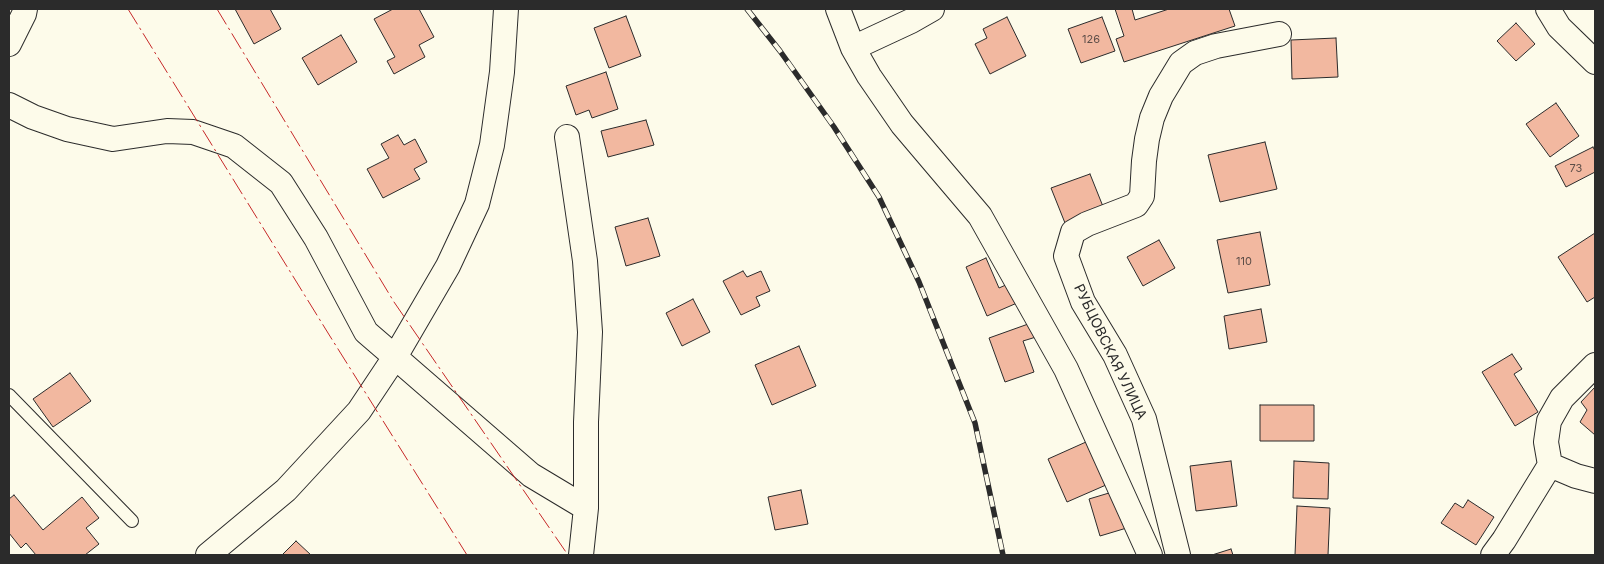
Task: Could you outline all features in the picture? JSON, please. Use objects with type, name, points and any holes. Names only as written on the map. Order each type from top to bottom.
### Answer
[{"type":"street","points":[[9,44],[25,9]]},
{"type":"street","points":[[208,555],[286,490],[359,411],[395,357],[448,266],[477,204],[492,145],[502,72],[506,9]]},
{"type":"street","points":[[838,9],[853,48],[869,76],[902,124],[980,216],[1066,369],[1150,555]]},
{"type":"street","points":[[853,48],[932,9]]},
{"type":"street","points":[[1548,9],[1559,27],[1595,62]]},
{"type":"street","name":"РУБЦОВСКАЯ УЛИЦА","points":[[1178,555],[1144,418],[1115,355],[1083,302],[1066,256],[1073,232],[1087,224],[1136,205],[1142,196],[1144,161],[1152,118],[1161,96],[1181,63],[1195,53],[1216,46],[1279,34]]},
{"type":"street","points":[[9,105],[33,117],[112,139],[167,132],[193,132],[234,146],[281,184],[316,238],[366,332],[531,475],[586,508]]},
{"type":"street","points":[[567,137],[585,261],[590,332],[586,422],[586,508],[581,555]]},
{"type":"street","points":[[1493,555],[1550,465],[1546,442],[1549,421],[1562,398],[1595,365]]},
{"type":"street","points":[[1550,465],[1576,476],[1595,481]]},
{"type":"lane","points":[[9,395],[132,521]]},
{"type":"building","points":[[235,9],[270,9],[281,29],[254,44]]},
{"type":"building","points":[[393,9],[419,9],[434,37],[419,45],[425,57],[394,74],[387,61],[395,57],[374,19]]},
{"type":"building","points":[[1115,9],[1132,9],[1135,20],[1169,9],[1229,9],[1235,26],[1124,62],[1116,39],[1124,36]]},
{"type":"building","points":[[626,16],[641,56],[609,68],[594,28]]},
{"type":"building","points":[[1007,17],[1026,56],[990,74],[975,44],[987,38],[983,29]]},
{"type":"building","points":[[1102,17],[1115,51],[1081,63],[1068,29]]},
{"type":"building","points":[[1516,23],[1535,44],[1516,61],[1497,41]]},
{"type":"building","points":[[341,35],[357,62],[318,85],[302,58]]},
{"type":"building","points":[[1336,38],[1338,77],[1292,79],[1291,40]]},
{"type":"building","points":[[606,72],[618,109],[592,118],[589,110],[576,115],[566,86]]},
{"type":"building","points":[[1556,103],[1579,136],[1550,157],[1526,124]]},
{"type":"building","points":[[646,120],[654,145],[608,157],[601,131]]},
{"type":"building","points":[[398,135],[404,145],[415,139],[427,162],[414,169],[420,179],[383,198],[367,169],[389,158],[381,144]]},
{"type":"building","points":[[1265,142],[1277,189],[1220,202],[1208,155]]},
{"type":"building","points":[[1593,147],[1595,151],[1595,172],[1566,187],[1555,166]]},
{"type":"building","points":[[1090,174],[1104,209],[1065,223],[1051,188]]},
{"type":"building","points":[[648,218],[660,256],[626,266],[615,227]]},
{"type":"building","points":[[1260,232],[1270,285],[1228,293],[1217,240]]},
{"type":"building","points":[[1595,233],[1595,297],[1587,302],[1558,257]]},
{"type":"building","points":[[1159,240],[1175,268],[1143,286],[1127,257]]},
{"type":"building","points":[[986,258],[999,288],[1008,284],[1017,303],[987,316],[966,267]]},
{"type":"building","points":[[743,271],[747,277],[761,271],[770,291],[756,297],[760,306],[741,315],[723,281]]},
{"type":"building","points":[[693,299],[710,332],[682,346],[666,313]]},
{"type":"building","points":[[1261,309],[1267,342],[1229,349],[1224,316]]},
{"type":"building","points":[[1031,323],[1036,337],[1023,341],[1034,372],[1005,382],[989,338]]},
{"type":"building","points":[[799,346],[816,386],[772,405],[755,365]]},
{"type":"building","points":[[1512,354],[1522,369],[1514,374],[1538,412],[1515,426],[1482,372]]},
{"type":"building","points":[[70,373],[91,401],[53,427],[33,399]]},
{"type":"building","points":[[1595,387],[1595,435],[1580,422],[1587,410],[1581,402]]},
{"type":"building","points":[[1260,405],[1314,405],[1314,441],[1260,441]]},
{"type":"building","points":[[1086,442],[1106,485],[1067,502],[1048,459]]},
{"type":"building","points":[[1231,461],[1237,506],[1196,511],[1190,466]]},
{"type":"building","points":[[1294,461],[1329,463],[1328,499],[1293,498]]},
{"type":"building","points":[[801,490],[808,524],[775,530],[768,497]]},
{"type":"building","points":[[1119,490],[1130,527],[1100,536],[1089,499]]},
{"type":"building","points":[[14,495],[43,530],[82,497],[99,518],[86,528],[99,544],[85,555],[36,555],[26,543],[21,548],[9,533],[9,499]]},
{"type":"building","points":[[1468,500],[1494,517],[1476,545],[1441,523],[1455,503],[1463,508]]},
{"type":"building","points":[[1297,506],[1330,508],[1328,555],[1295,555]]},
{"type":"building","points":[[296,541],[311,555],[282,555]]},
{"type":"building","points":[[1231,549],[1233,555],[1212,555]]},
{"type":"railway","points":[[747,9],[780,51],[834,127],[879,197],[919,282],[975,423],[1003,555]]},
{"type":"power","points":[[128,9],[467,555]]},
{"type":"power","points":[[217,9],[394,302],[568,555]]}]
